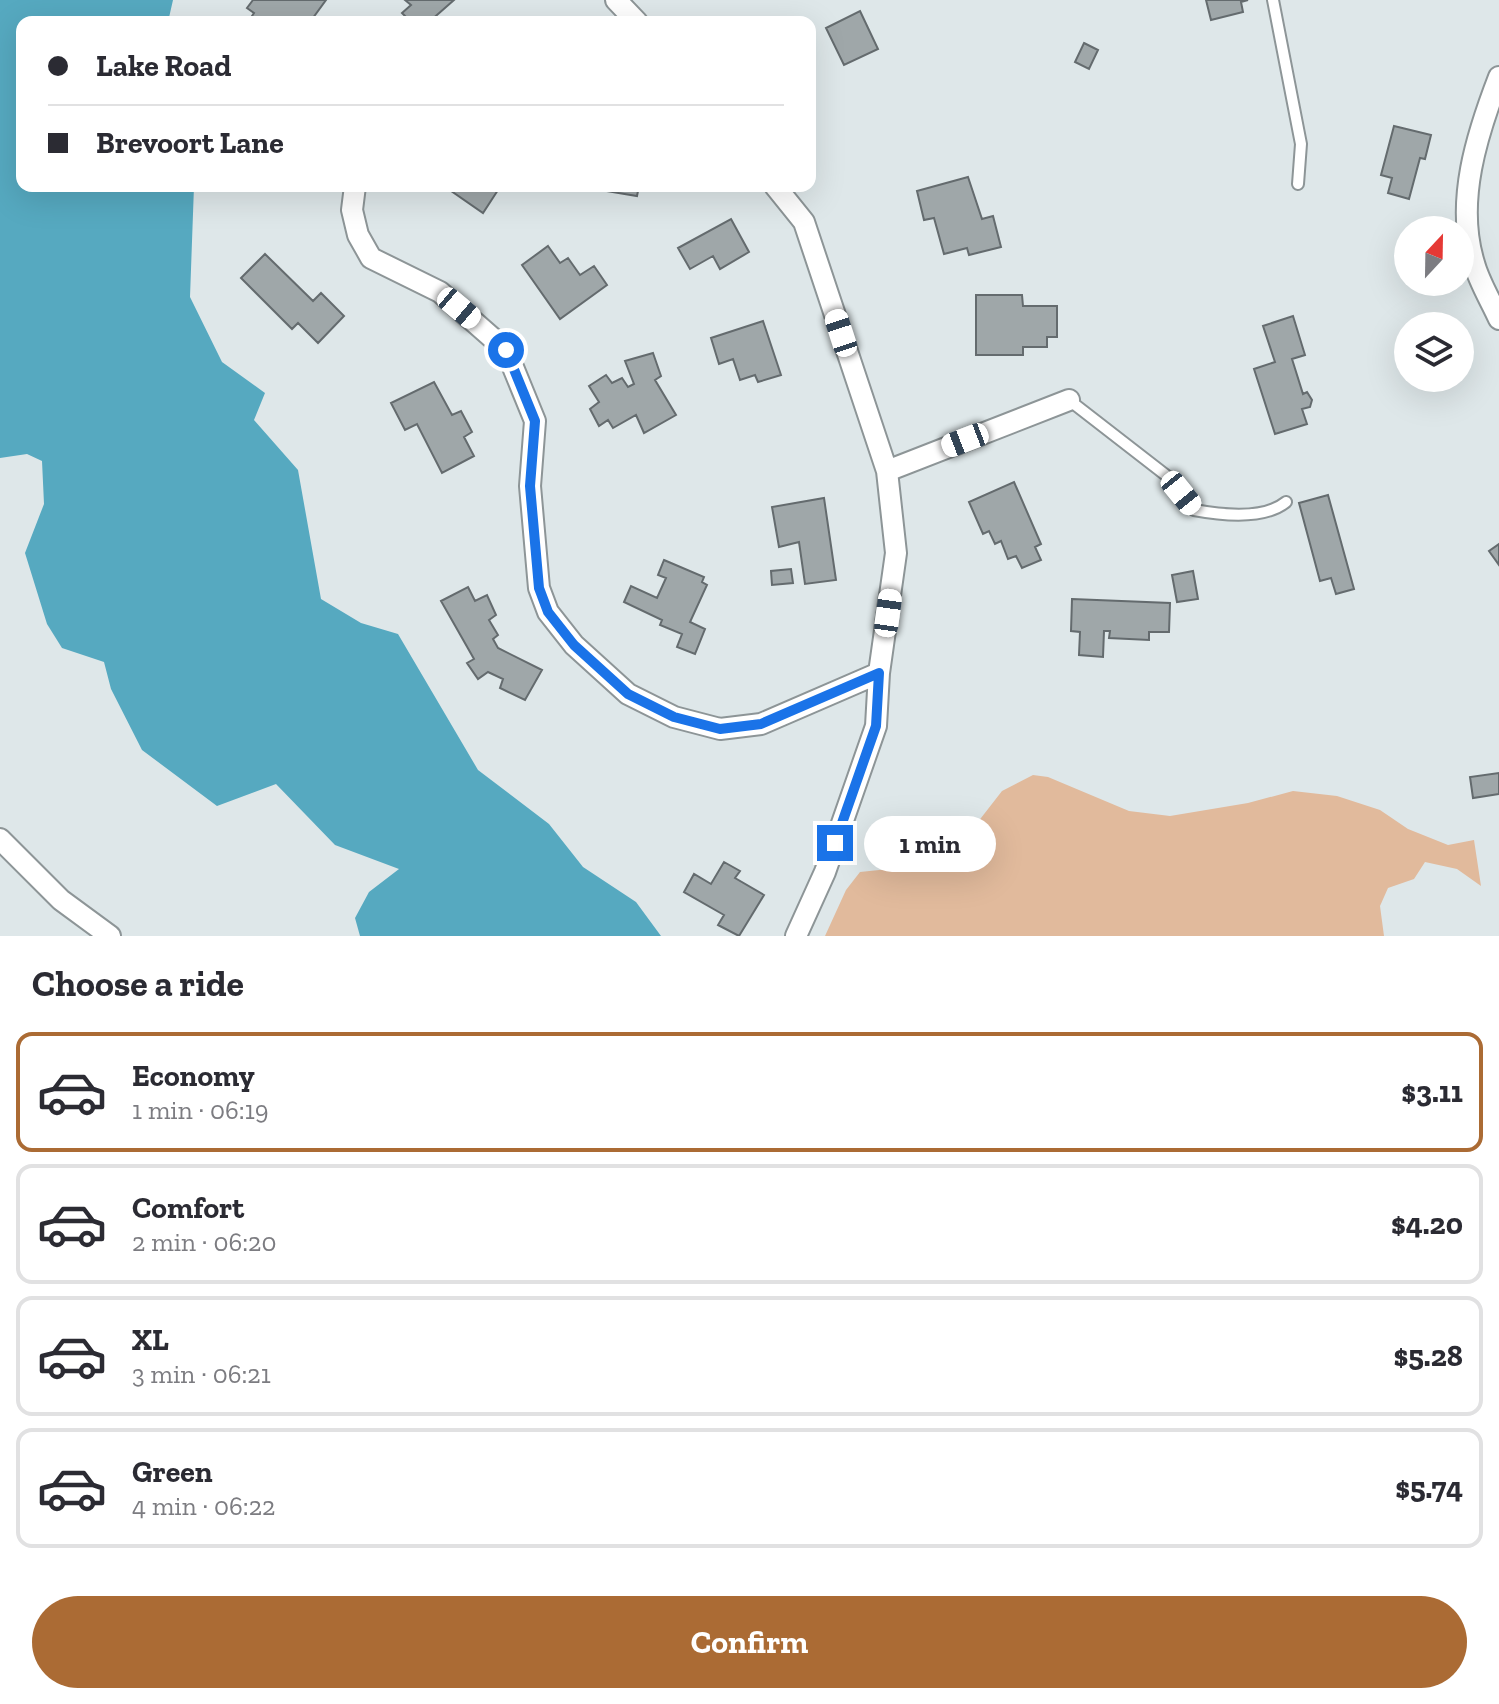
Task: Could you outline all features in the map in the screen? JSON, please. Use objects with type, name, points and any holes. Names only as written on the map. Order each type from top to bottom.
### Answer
[{"type":"street","points":[[616,0],[631,16]]},
{"type":"street","points":[[1499,77],[1482,121],[1466,196],[1473,262],[1499,319]]},
{"type":"street","points":[[354,192],[352,210],[358,235],[371,258],[440,292],[506,350],[535,421],[530,486],[539,588],[548,612],[574,645],[628,694],[674,717],[720,729],[761,724],[879,673]]},
{"type":"street","points":[[780,192],[804,222],[887,471],[896,553],[879,673],[876,726],[825,872],[796,936]]},
{"type":"street","points":[[887,471],[1069,400]]},
{"type":"street","points":[[0,839],[61,900],[110,936]]},
{"type":"lane","points":[[1273,0],[1301,144],[1298,184]]},
{"type":"lane","points":[[1069,400],[1167,476],[1194,510],[1215,514],[1274,512],[1286,502]]},
{"type":"shaded area","points":[[1033,775],[1048,777],[1129,811],[1170,816],[1248,803],[1293,791],[1337,796],[1380,810],[1408,829],[1448,845],[1474,840],[1481,886],[1457,869],[1425,862],[1414,879],[1388,888],[1380,906],[1384,936],[825,936],[846,890],[860,872],[889,869],[936,852],[974,827],[1002,791]]},
{"type":"water","points":[[0,0],[173,0],[169,16],[16,16],[16,192],[194,192],[190,297],[222,362],[265,393],[254,420],[298,470],[321,599],[361,623],[398,634],[478,770],[549,824],[583,867],[636,902],[661,936],[360,936],[355,918],[369,892],[399,869],[335,845],[276,784],[217,806],[142,750],[111,689],[104,662],[62,648],[47,624],[25,553],[44,504],[42,461],[27,454],[0,458]]},
{"type":"building","points":[[253,0],[326,0],[314,16],[252,16],[254,13],[247,8]]},
{"type":"building","points":[[405,0],[454,0],[436,16],[405,16],[402,13],[411,5]]},
{"type":"building","points":[[1206,0],[1248,0],[1241,2],[1243,12],[1211,20]]},
{"type":"building","points":[[860,11],[878,49],[844,65],[826,28]]},
{"type":"building","points":[[1084,43],[1098,50],[1089,69],[1075,62]]},
{"type":"building","points":[[1394,126],[1431,135],[1425,159],[1420,158],[1409,199],[1388,193],[1392,178],[1381,175]]},
{"type":"building","points":[[968,177],[982,219],[993,216],[1001,247],[969,255],[967,248],[944,254],[934,218],[924,220],[917,191]]},
{"type":"building","points":[[453,192],[497,192],[483,213]]},
{"type":"building","points":[[612,192],[638,192],[637,196]]},
{"type":"building","points":[[731,219],[749,252],[720,269],[713,256],[690,269],[678,248]]},
{"type":"building","points":[[548,246],[560,263],[568,258],[580,275],[594,266],[607,285],[560,319],[522,265]]},
{"type":"building","points":[[265,254],[313,301],[321,293],[344,316],[318,343],[298,323],[292,329],[241,278]]},
{"type":"building","points":[[976,295],[1022,295],[1023,306],[1057,306],[1057,337],[1047,337],[1047,347],[1023,347],[1023,355],[976,355]]},
{"type":"building","points":[[1293,316],[1305,355],[1292,359],[1303,394],[1307,392],[1312,400],[1310,407],[1302,409],[1307,424],[1275,434],[1254,369],[1275,362],[1263,326]]},
{"type":"building","points":[[763,321],[781,375],[758,382],[755,375],[740,380],[733,359],[719,364],[711,338]]},
{"type":"building","points":[[653,353],[661,376],[655,380],[676,415],[644,433],[636,415],[613,428],[608,420],[599,426],[590,409],[599,402],[589,386],[606,375],[612,383],[622,378],[628,387],[634,384],[625,361]]},
{"type":"building","points":[[434,382],[452,415],[461,411],[472,432],[464,437],[474,456],[442,473],[417,424],[405,430],[391,403]]},
{"type":"building","points":[[1014,482],[1041,544],[1035,547],[1041,560],[1022,568],[1016,556],[1008,559],[1001,541],[995,544],[989,531],[983,534],[969,502]]},
{"type":"building","points":[[1328,495],[1354,589],[1336,594],[1331,578],[1320,581],[1299,503]]},
{"type":"building","points":[[824,498],[836,580],[805,584],[799,542],[779,547],[772,507]]},
{"type":"building","points":[[1499,544],[1499,565],[1489,551]]},
{"type":"building","points":[[664,560],[704,577],[702,582],[707,585],[690,622],[705,629],[695,654],[677,647],[682,634],[660,625],[662,620],[624,602],[631,586],[657,598],[666,578],[658,575]]},
{"type":"building","points":[[791,569],[793,583],[772,585],[771,571]]},
{"type":"building","points":[[1193,571],[1198,599],[1177,602],[1172,575]]},
{"type":"building","points":[[468,587],[475,601],[487,595],[496,615],[489,620],[498,635],[493,639],[498,648],[542,670],[525,700],[500,688],[503,679],[488,672],[478,679],[467,663],[474,659],[441,601]]},
{"type":"building","points":[[1072,599],[1170,603],[1169,632],[1149,632],[1149,640],[1109,638],[1110,631],[1104,631],[1103,657],[1079,655],[1080,632],[1071,631]]},
{"type":"building","points":[[1499,773],[1499,794],[1473,798],[1470,777]]},
{"type":"building","points":[[724,862],[740,871],[735,878],[764,895],[739,936],[718,925],[724,915],[684,892],[694,874],[711,884]]},
{"type":"route","points":[[506,350],[535,421],[530,486],[532,539],[539,588],[548,612],[574,645],[628,694],[674,717],[720,729],[761,724],[879,673],[876,726],[835,843]]}]
